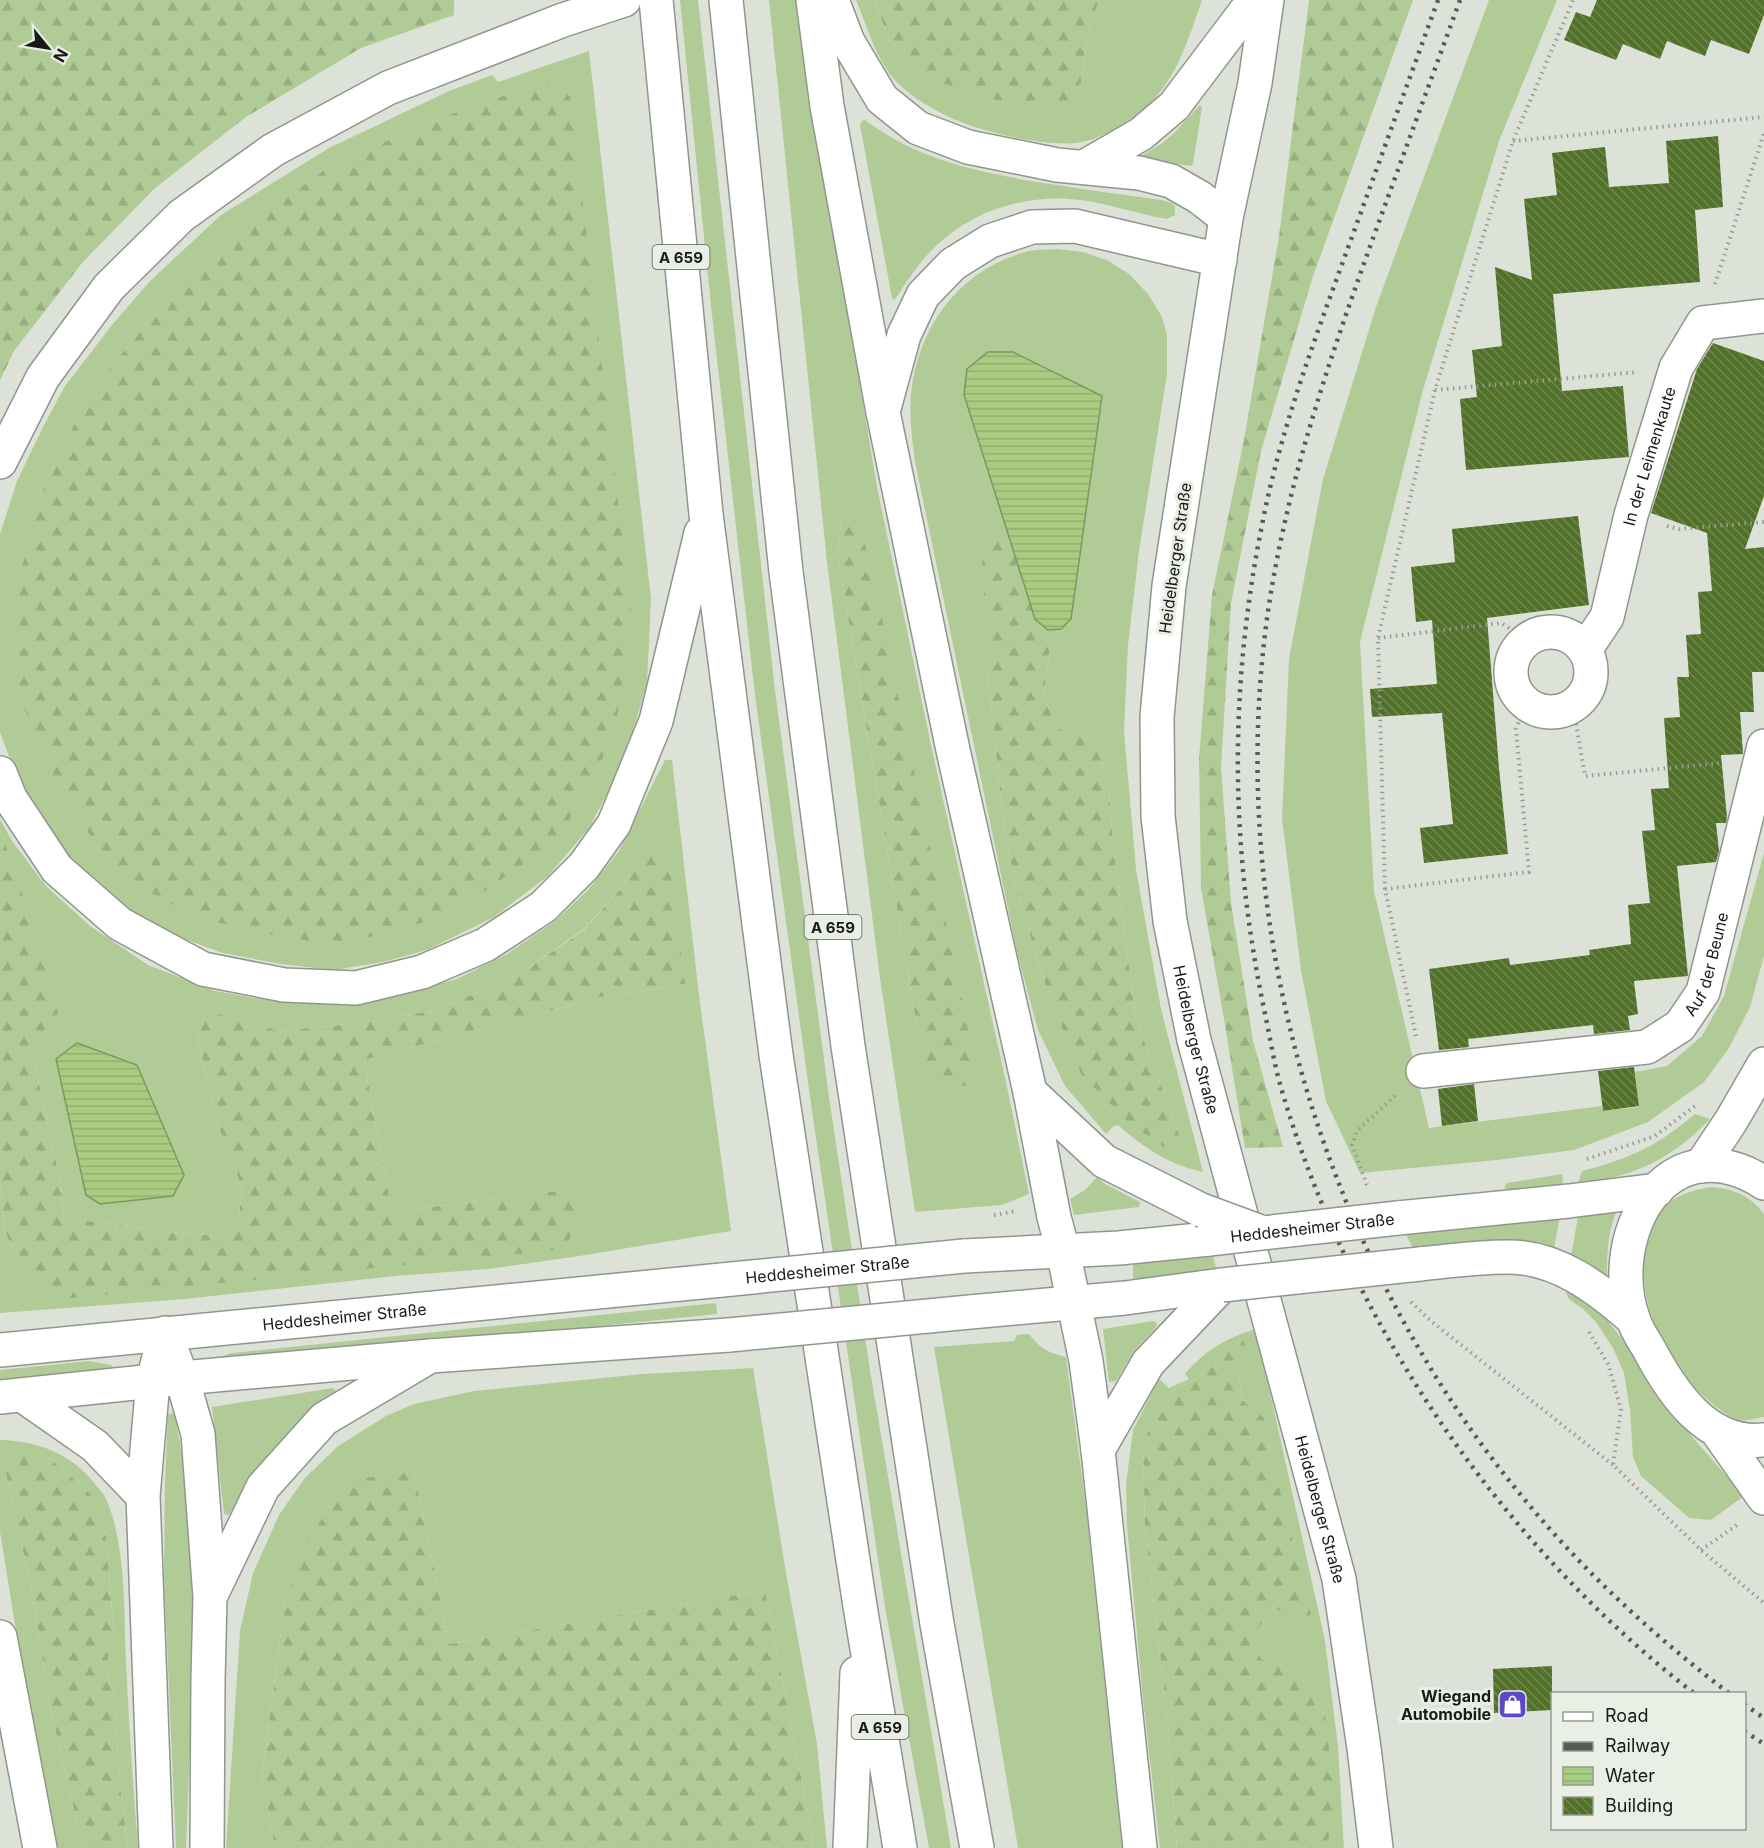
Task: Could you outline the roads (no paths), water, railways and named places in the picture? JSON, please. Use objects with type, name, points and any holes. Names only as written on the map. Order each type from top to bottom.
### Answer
[{"type":"main road","points":[[0,462],[43,377],[109,287],[181,216],[273,150],[388,88],[624,0]]},
{"type":"main road","name":"A 659","points":[[656,0],[706,514],[776,1055],[860,1606],[900,1848]]},
{"type":"main road","name":"A 659","points":[[726,0],[786,572],[848,1046],[937,1624],[977,1848]]},
{"type":"main road","points":[[813,0],[827,106],[883,412],[953,750],[1030,1092],[1054,1217],[1086,1361],[1098,1450],[1140,1848]]},
{"type":"main road","points":[[832,0],[848,42],[882,99],[918,128],[968,147],[1057,165],[1139,173],[1171,181],[1199,197],[1226,218]]},
{"type":"main road","points":[[1084,167],[1141,134],[1174,106],[1253,4]]},
{"type":"main road","name":"Heidelberger Straße","points":[[1253,4],[1234,94],[1226,218],[1169,586],[1157,717],[1158,816],[1170,921],[1194,1040],[1339,1579],[1376,1848]]},
{"type":"main road","points":[[883,412],[904,335],[923,295],[953,264],[990,241],[1032,227],[1075,226],[1220,260]]},
{"type":"main road","name":"In der Leimenkaute","points":[[1585,650],[1607,617],[1631,515],[1676,368],[1702,323],[1764,316]]},
{"type":"main road","points":[[0,773],[10,798],[57,869],[120,924],[203,969],[284,986],[356,988],[422,972],[485,945],[543,907],[584,866],[614,824],[656,721],[706,514]]},
{"type":"main road","points":[[1552,632],[1565,634],[1576,640],[1585,650],[1590,659],[1591,680],[1581,700],[1573,706],[1549,713],[1526,704],[1518,695],[1512,684],[1513,659],[1519,648],[1528,640],[1539,634],[1552,632]]},
{"type":"main road","name":"Auf der Beune","points":[[1423,1071],[1647,1047],[1680,1026],[1703,992],[1762,755]]},
{"type":"main road","points":[[1701,1166],[1731,1121],[1764,1064]]},
{"type":"main road","points":[[1030,1092],[1104,1161],[1205,1225]]},
{"type":"main road","points":[[1764,1183],[1748,1173],[1724,1166],[1689,1168],[1674,1175],[1657,1190],[1642,1210],[1628,1248],[1627,1292],[1633,1319],[1665,1380],[1685,1405],[1717,1431],[1742,1440],[1764,1440]]},
{"type":"main road","name":"Heddesheimer Straße","points":[[0,1350],[964,1256],[1063,1251],[1205,1225],[1262,1233],[1657,1190]]},
{"type":"main road","points":[[11,1396],[430,1356],[729,1335],[1073,1303],[1222,1285],[1509,1256],[1536,1261],[1560,1269],[1588,1283],[1633,1319]]},
{"type":"main road","points":[[1098,1450],[1148,1363],[1222,1285]]},
{"type":"main road","points":[[156,1848],[143,1496],[168,1380],[165,1333]]},
{"type":"main road","points":[[210,1597],[263,1487],[324,1419],[430,1356]]},
{"type":"main road","points":[[168,1380],[198,1434],[210,1597],[207,1848]]},
{"type":"main road","points":[[11,1396],[95,1446],[143,1496]]},
{"type":"main road","points":[[1717,1431],[1755,1508]]},
{"type":"main road","points":[[850,1848],[860,1606]]},
{"type":"main road","points":[[0,1637],[40,1848]]},
{"type":"water","points":[[988,352],[1013,352],[1102,396],[1071,619],[1061,629],[1048,630],[1035,619],[964,395],[967,369]]},
{"type":"water","points":[[77,1043],[137,1065],[184,1175],[173,1196],[100,1204],[86,1195],[56,1059]]},
{"type":"railway","points":[[1438,0],[1309,355],[1278,456],[1262,525],[1251,586],[1239,707],[1240,827],[1253,948],[1279,1081],[1312,1178],[1348,1263],[1392,1345],[1442,1424],[1498,1499],[1559,1570],[1625,1635],[1693,1692]]},
{"type":"railway","points":[[1460,0],[1329,364],[1302,454],[1280,545],[1271,592],[1259,712],[1260,833],[1274,954],[1302,1073],[1341,1188],[1392,1299],[1453,1404],[1525,1500],[1572,1553],[1648,1627],[1728,1692]]},
{"type":"railway","points":[[1746,1705],[1764,1718]]},
{"type":"railway","points":[[1746,1732],[1764,1744]]},
{"type":"place","name":"Wiegand Automobile","points":[[1512,1705]]}]
